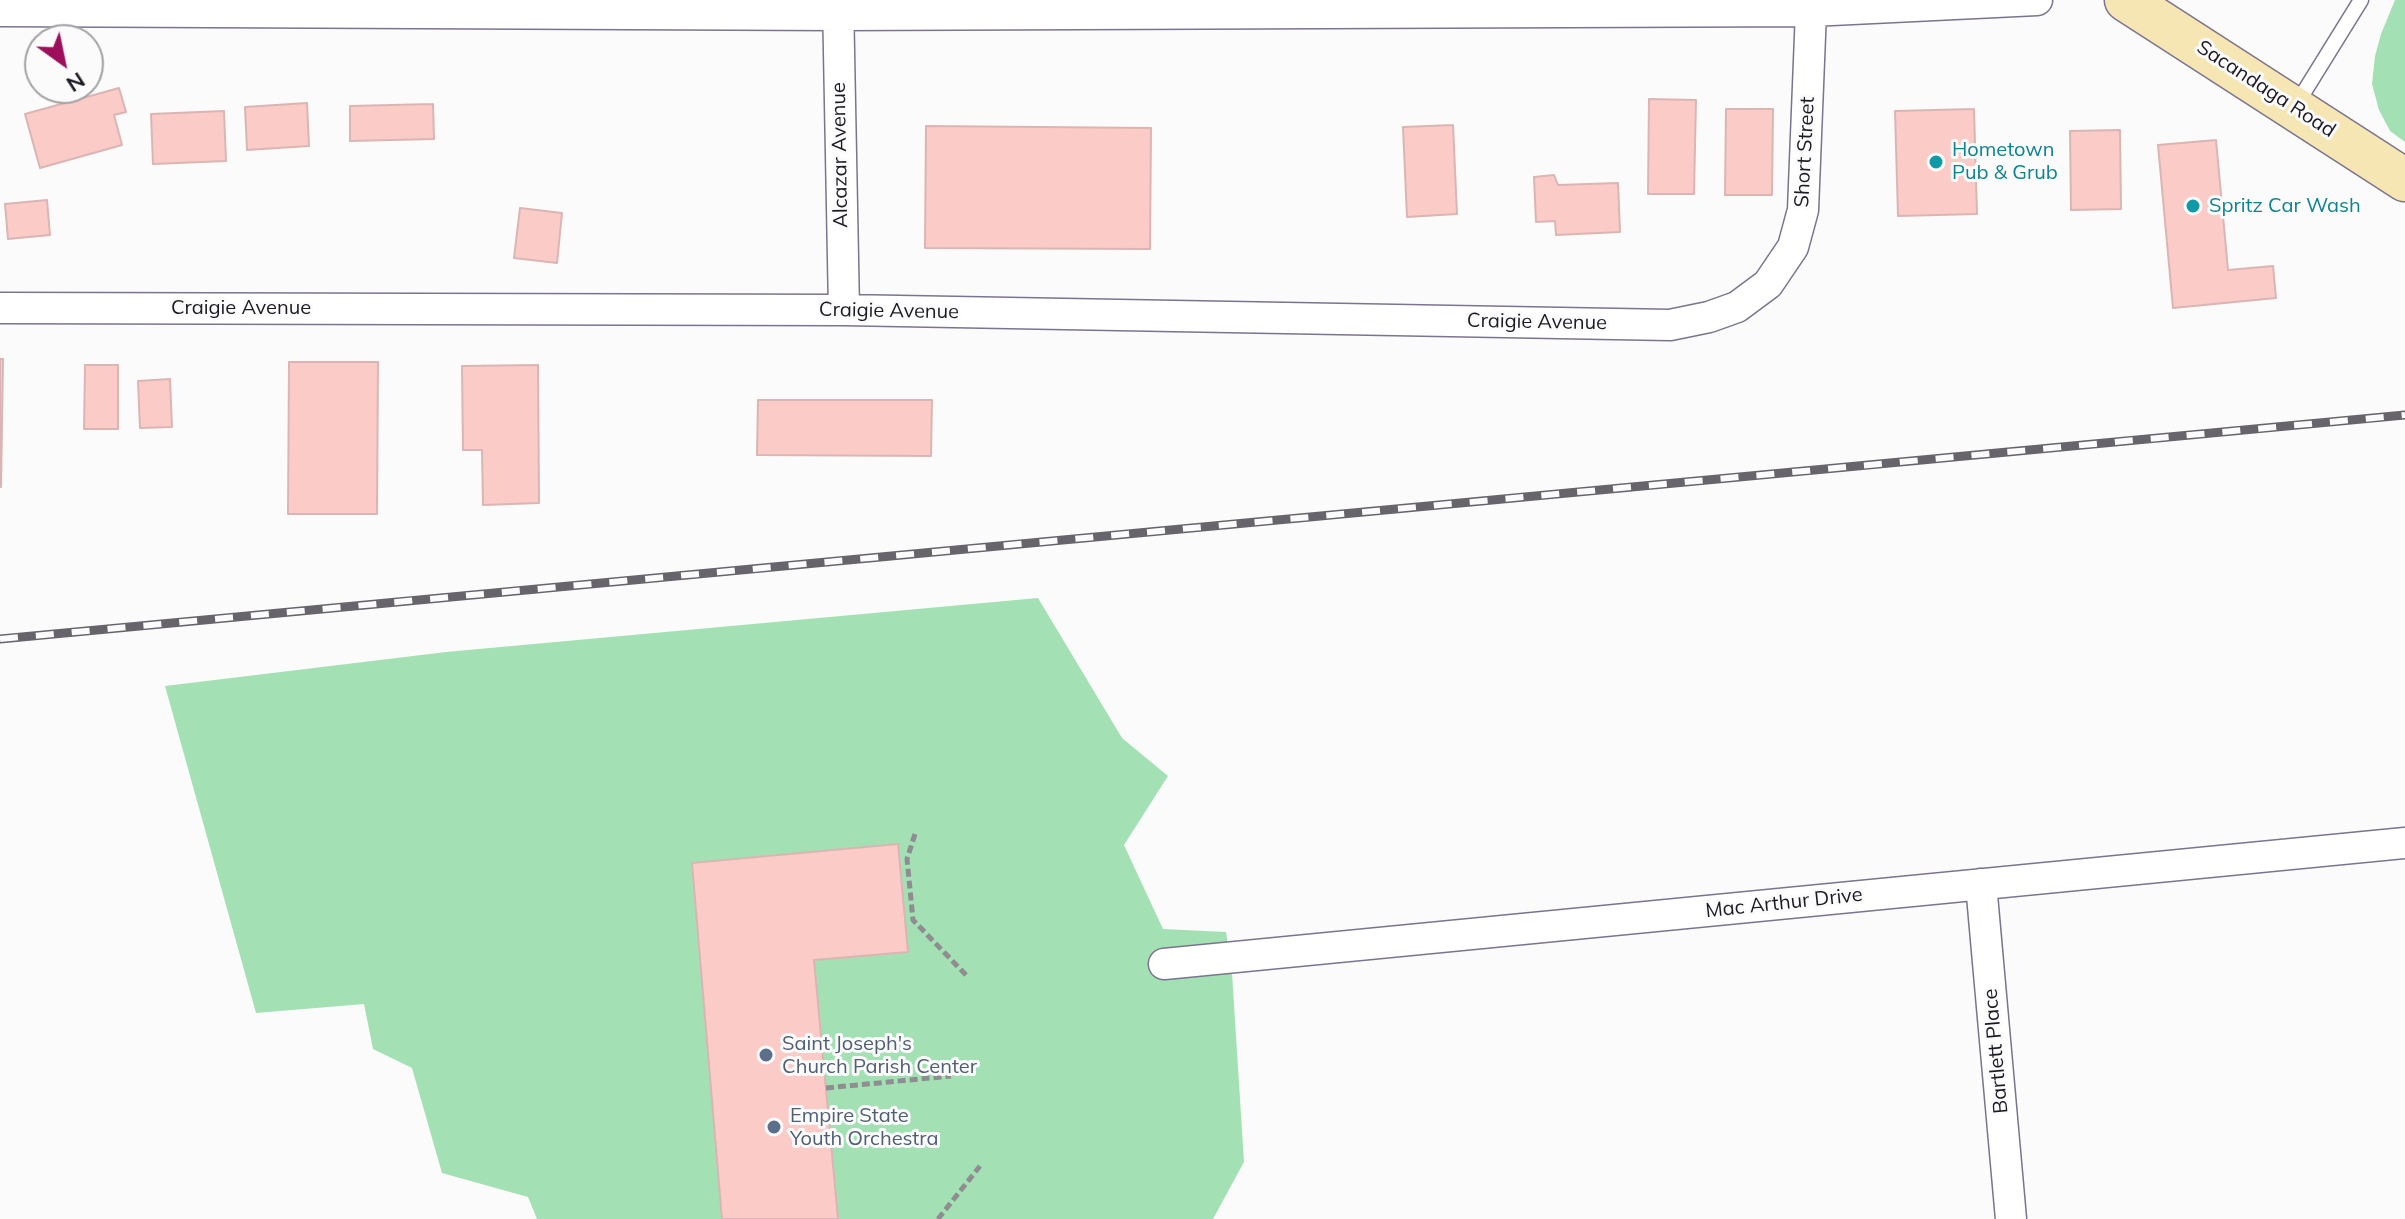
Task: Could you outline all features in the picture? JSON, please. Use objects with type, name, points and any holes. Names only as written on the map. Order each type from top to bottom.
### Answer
[{"type":"main road","name":"Sacandaga Road","points":[[2126,0],[2405,180]]},
{"type":"street","points":[[0,11],[838,7],[1811,11],[2037,0]]},
{"type":"street","name":"Alcazar Avenue","points":[[838,7],[844,310]]},
{"type":"street","name":"Short Street","points":[[1768,284],[1793,247],[1803,210],[1811,11]]},
{"type":"street","name":"Craigie Avenue","points":[[0,308],[844,310],[1670,325],[1737,307],[1768,284]]},
{"type":"street","name":"Mac Arthur Drive","points":[[1164,964],[2405,843]]},
{"type":"street","name":"Bartlett Place","points":[[1981,884],[2011,1219]]},
{"type":"lane","points":[[2294,107],[2361,0]]},
{"type":"path","points":[[915,834],[907,859],[913,920],[967,976]]},
{"type":"path","points":[[826,1088],[951,1076]]},
{"type":"path","points":[[938,1219],[980,1166]]},
{"type":"green space","points":[[2395,0],[2405,0],[2405,142],[2390,131],[2379,110],[2372,84],[2381,34]]},
{"type":"green space","points":[[1038,598],[1122,738],[1168,776],[1124,845],[1163,929],[1226,932],[1232,973],[1244,1162],[1213,1219],[537,1219],[528,1197],[442,1173],[412,1068],[373,1049],[364,1004],[256,1013],[165,686],[446,652]]},
{"type":"building","points":[[119,88],[126,112],[114,115],[122,145],[40,168],[25,114],[61,104],[104,104],[104,92]]},
{"type":"building","points":[[1649,99],[1696,100],[1694,194],[1648,194]]},
{"type":"building","points":[[307,103],[309,146],[247,150],[245,107]]},
{"type":"building","points":[[433,104],[434,139],[350,141],[350,106]]},
{"type":"building","points":[[1726,109],[1773,109],[1772,195],[1725,195]]},
{"type":"building","name":"Hometown Pub & Grub","points":[[1974,109],[1977,214],[1898,216],[1895,111]]},
{"type":"building","points":[[224,111],[226,161],[153,164],[151,114]]},
{"type":"building","points":[[1453,125],[1457,214],[1407,217],[1403,127]]},
{"type":"building","points":[[926,126],[1151,128],[1150,249],[925,248]]},
{"type":"building","points":[[2120,130],[2121,209],[2071,210],[2070,131]]},
{"type":"building","name":"Spritz Car Wash","points":[[2216,140],[2228,270],[2273,266],[2276,298],[2173,308],[2158,145]]},
{"type":"building","points":[[1554,175],[1558,185],[1618,183],[1620,232],[1556,235],[1555,221],[1536,222],[1534,177]]},
{"type":"building","points":[[47,200],[50,235],[8,239],[5,204]]},
{"type":"building","points":[[520,208],[562,213],[557,263],[514,258]]},
{"type":"building","points":[[0,359],[3,359],[1,487],[0,487]]},
{"type":"building","points":[[289,362],[378,362],[377,514],[288,514]]},
{"type":"building","points":[[85,365],[118,365],[118,429],[84,429]]},
{"type":"building","points":[[538,365],[539,503],[483,505],[482,450],[463,450],[462,366]]},
{"type":"building","points":[[170,379],[172,427],[140,428],[138,381]]},
{"type":"building","points":[[758,400],[932,400],[931,456],[757,455]]},
{"type":"building","name":"Saint Joseph's Church Parish Center","points":[[898,844],[908,952],[814,960],[838,1219],[722,1219],[692,863]]},
{"type":"railway","points":[[0,639],[2405,415]]},
{"type":"place","name":"Hometown Pub & Grub","points":[[1936,162]]},
{"type":"place","name":"Spritz Car Wash","points":[[2193,206]]},
{"type":"place","name":"Saint Joseph's Church Parish Center","points":[[766,1055]]},
{"type":"place","name":"Empire State Youth Orchestra","points":[[774,1127]]}]
